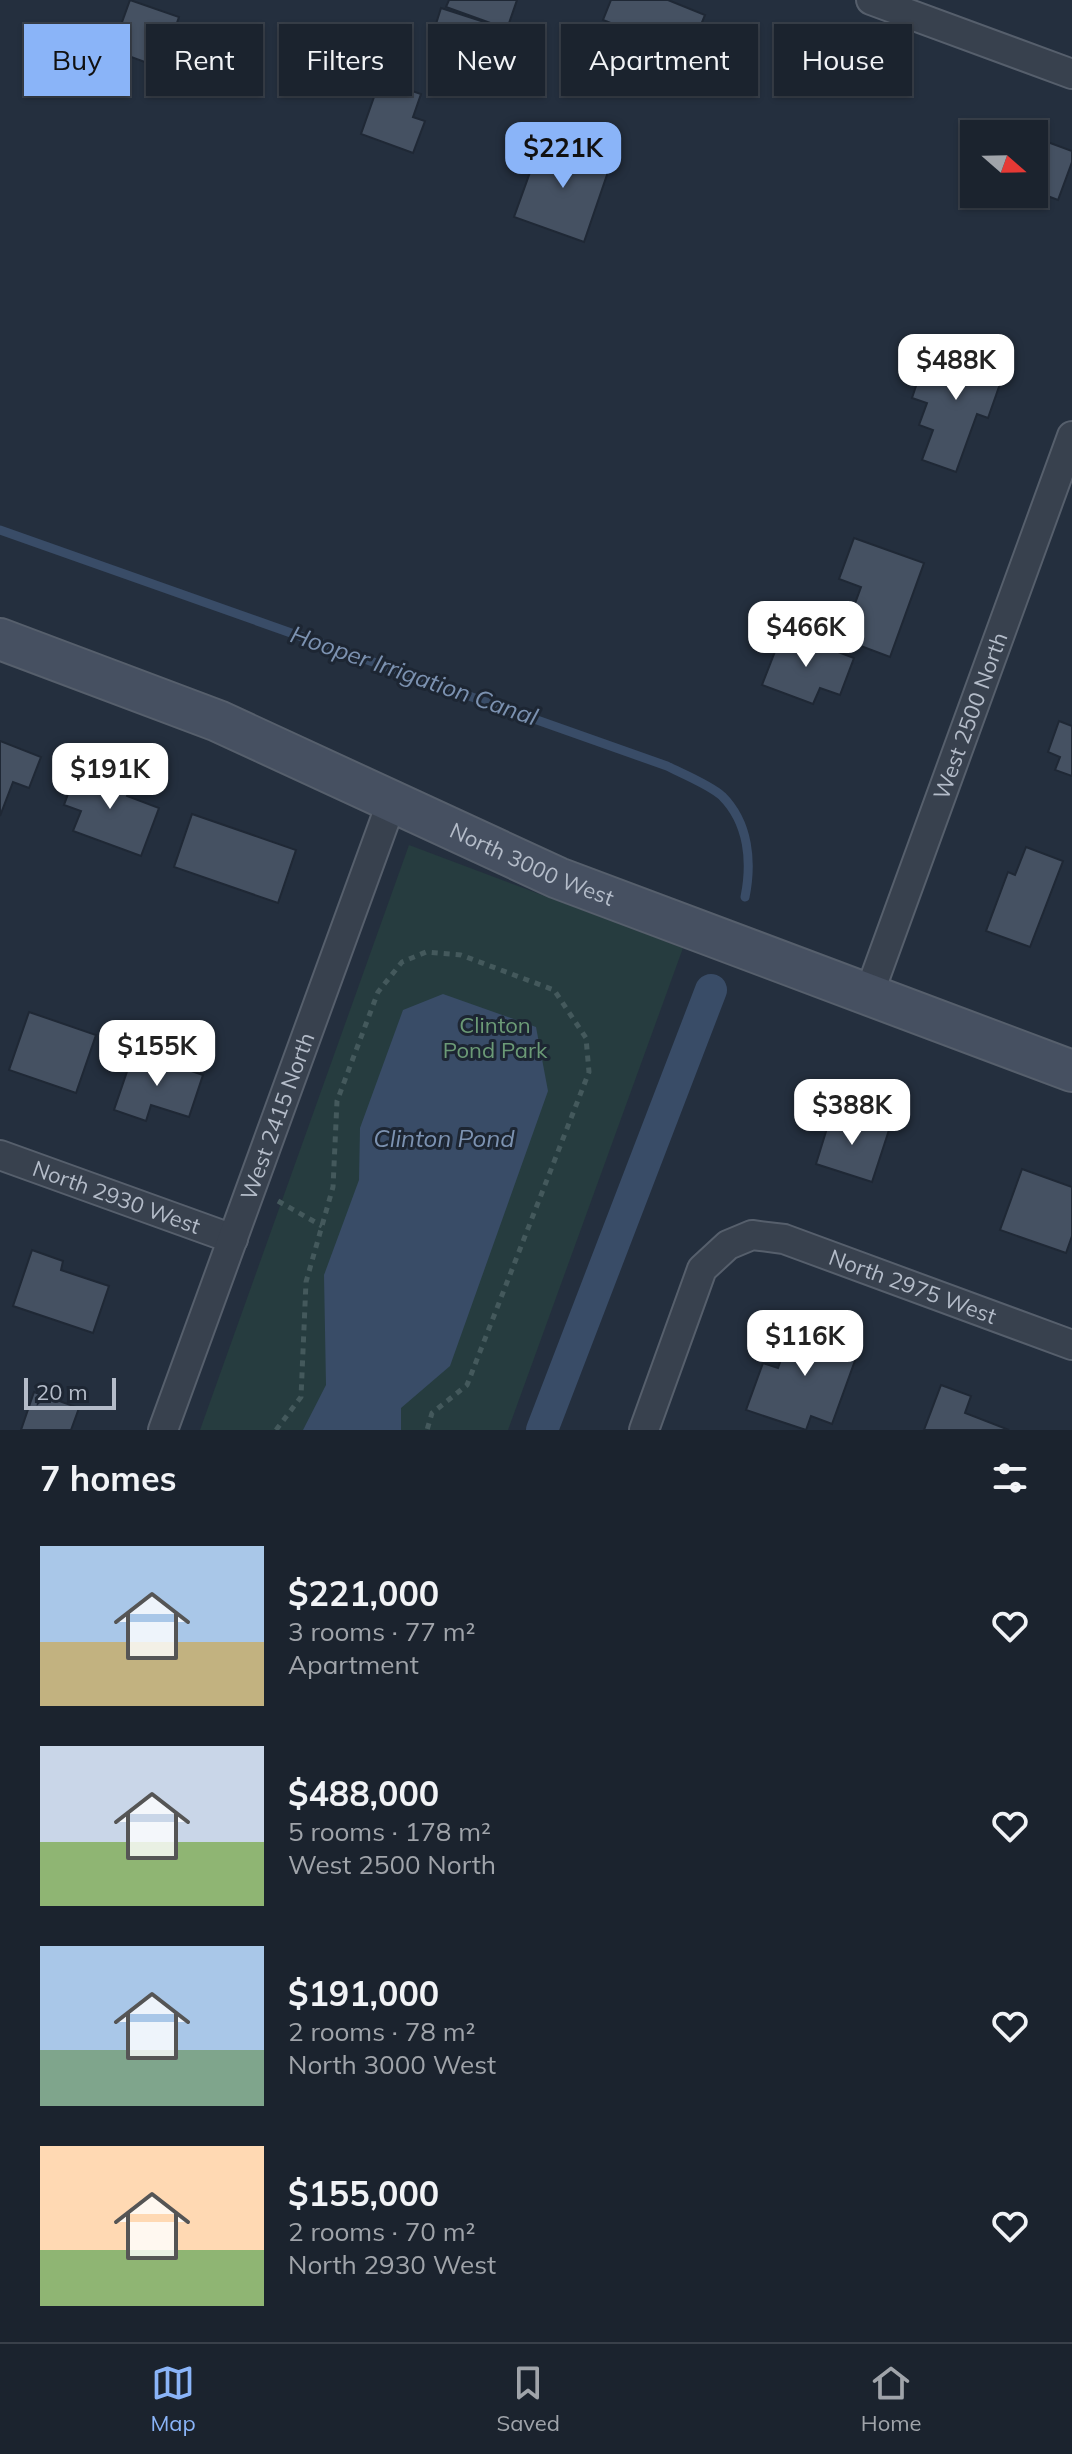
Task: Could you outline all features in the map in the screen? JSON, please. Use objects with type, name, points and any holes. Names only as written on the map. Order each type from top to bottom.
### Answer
[{"type":"main road","name":"North 3000 West","points":[[0,639],[218,721],[558,878],[1072,1071]]},
{"type":"street","points":[[871,0],[1072,74]]},
{"type":"street","name":"West 2500 North","points":[[869,994],[1072,436]]},
{"type":"street","name":"West 2415 North","points":[[163,1430],[392,801]]},
{"type":"street","name":"North 2930 West","points":[[0,1155],[233,1239]]},
{"type":"street","name":"North 2975 West","points":[[644,1430],[702,1269],[728,1245],[752,1235],[784,1239],[1072,1345]]},
{"type":"path","points":[[276,1430],[301,1397],[306,1282],[333,1187],[337,1101],[378,992],[402,962],[426,952],[461,955],[554,990],[586,1038],[589,1072],[467,1385],[432,1413],[427,1430]]},
{"type":"path","points":[[252,1186],[322,1226]]},
{"type":"green space","name":"Clinton Pond Park","points":[[409,845],[683,948],[508,1430],[200,1430]]},
{"type":"water","name":"Clinton Pond","points":[[443,994],[536,1027],[548,1091],[450,1366],[401,1408],[401,1430],[303,1430],[326,1385],[324,1275],[359,1180],[360,1128],[403,1010]]},
{"type":"building","points":[[130,0],[179,17],[177,24],[146,24],[146,62],[130,57],[130,24],[121,24]]},
{"type":"building","points":[[449,0],[517,0],[509,24],[493,24],[446,7]]},
{"type":"building","points":[[611,0],[668,0],[705,15],[701,24],[613,24],[603,20]]},
{"type":"building","points":[[441,8],[491,24],[436,24]]},
{"type":"building","points":[[412,91],[421,94],[413,117],[425,121],[413,153],[361,134],[374,96],[412,96]]},
{"type":"building","points":[[542,139],[611,163],[584,242],[514,217]]},
{"type":"building","points":[[1048,142],[1072,151],[1072,162],[1058,200],[1048,196]]},
{"type":"building","points":[[951,341],[1000,359],[993,378],[1001,381],[988,418],[977,414],[956,472],[922,460],[933,430],[919,425],[927,403],[912,398],[922,368],[939,374]]},
{"type":"building","points":[[854,538],[924,563],[890,657],[842,639],[861,587],[839,579]]},
{"type":"building","points":[[783,631],[854,658],[840,695],[820,688],[813,704],[762,685]]},
{"type":"building","points":[[1059,721],[1072,726],[1072,776],[1055,770],[1060,757],[1048,752]]},
{"type":"building","points":[[0,741],[41,757],[29,788],[13,782],[0,816]]},
{"type":"building","points":[[79,764],[132,784],[127,796],[159,808],[141,856],[73,831],[81,811],[64,805]]},
{"type":"building","points":[[192,814],[296,850],[278,903],[174,867]]},
{"type":"building","points":[[1026,847],[1063,861],[1030,947],[986,931],[1008,872],[1015,875]]},
{"type":"building","points":[[29,1012],[96,1035],[76,1093],[9,1070]]},
{"type":"building","points":[[134,1051],[203,1075],[189,1117],[151,1105],[146,1121],[114,1110]]},
{"type":"building","points":[[832,1112],[889,1130],[872,1182],[816,1164]]},
{"type":"building","points":[[1022,1169],[1072,1187],[1072,1236],[1066,1253],[1000,1230]]},
{"type":"building","points":[[32,1250],[63,1261],[61,1270],[109,1286],[93,1333],[13,1306]]},
{"type":"building","points":[[795,1321],[861,1344],[832,1424],[811,1416],[806,1430],[746,1410],[763,1363],[778,1368]]},
{"type":"building","points":[[941,1385],[971,1396],[965,1413],[1009,1430],[924,1430]]},
{"type":"building","points":[[34,1392],[79,1408],[71,1430],[21,1430]]},
{"type":"waterway","name":"Hooper Irrigation Canal","points":[[0,530],[667,766],[696,780],[722,796],[738,818],[748,857],[745,897]]},
{"type":"waterway","name":"Hooper Irrigation Canal","points":[[542,1430],[711,990]]}]
